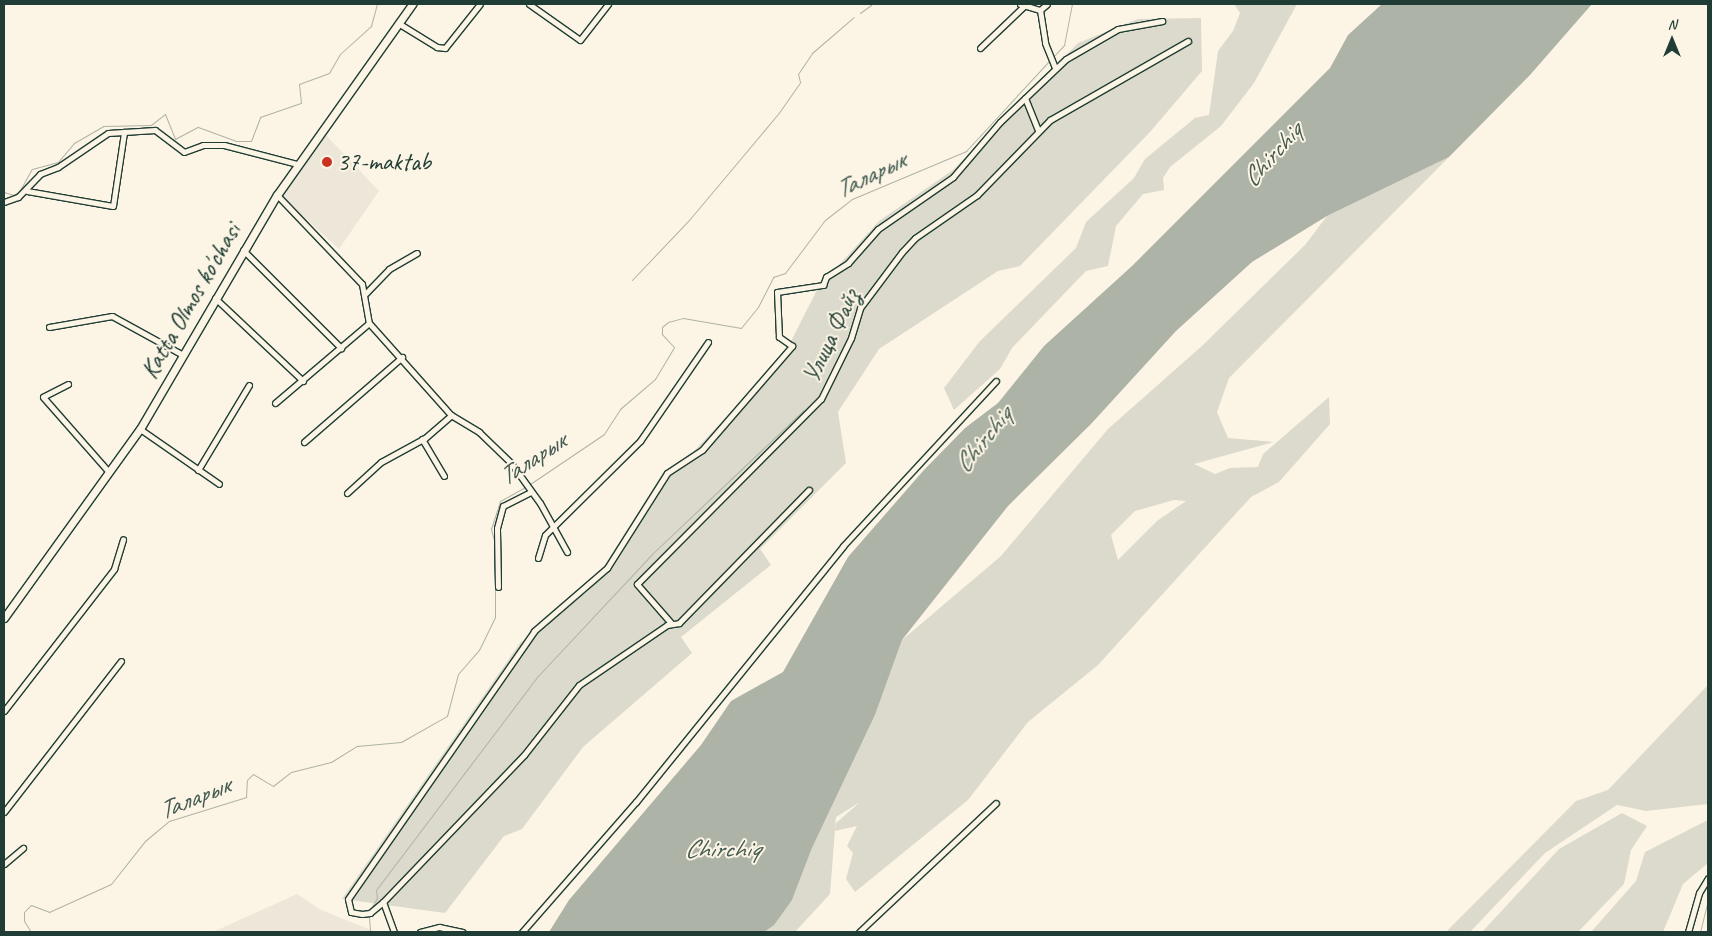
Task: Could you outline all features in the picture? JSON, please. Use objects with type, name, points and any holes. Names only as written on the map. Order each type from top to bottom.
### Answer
[{"type":"street","name":"Katta Olmos ko'chasi","points":[[4,618],[108,470],[140,430],[243,250],[277,195],[297,164],[412,4]]},
{"type":"street","points":[[398,23],[437,47],[445,48],[480,4]]},
{"type":"street","points":[[529,4],[580,40],[608,4]]},
{"type":"street","points":[[1040,10],[1047,4]]},
{"type":"street","points":[[980,48],[1022,5],[1040,10]]},
{"type":"street","points":[[1040,10],[1052,63]]},
{"type":"street","points":[[809,490],[711,587],[704,602],[679,623],[671,623],[579,685],[524,755],[383,902],[370,913],[351,912],[346,906],[369,864],[534,630],[607,568],[667,473],[708,443],[792,346],[779,338],[777,292],[823,285],[826,277],[848,262],[878,229],[953,177],[1025,98],[1052,63],[1118,29],[1162,21]]},
{"type":"street","name":"Улица Файз","points":[[671,623],[637,584],[821,399],[851,338],[860,308],[902,252],[915,238],[977,196],[1038,130],[1188,41]]},
{"type":"street","points":[[1025,98],[1038,130]]},
{"type":"street","points":[[4,202],[27,191],[40,174],[58,167],[102,135],[124,132],[155,130],[184,152],[203,145],[224,146],[297,164]]},
{"type":"street","points":[[27,191],[113,206],[124,132]]},
{"type":"street","points":[[277,195],[362,284],[366,293],[368,323],[402,357],[451,415],[504,454],[528,488],[567,552]]},
{"type":"street","points":[[243,250],[342,348]]},
{"type":"street","points":[[366,293],[389,269],[418,253]]},
{"type":"street","points":[[216,298],[303,380]]},
{"type":"street","points":[[49,327],[112,316],[183,355]]},
{"type":"street","points":[[275,403],[342,348],[368,323]]},
{"type":"street","points":[[538,558],[545,535],[554,529],[640,441],[708,342]]},
{"type":"street","points":[[304,442],[402,357]]},
{"type":"street","points":[[522,932],[642,795],[843,546],[996,381]]},
{"type":"street","points":[[68,384],[43,397],[108,470]]},
{"type":"street","points":[[198,470],[249,385]]},
{"type":"street","points":[[347,494],[381,462],[422,439],[451,415]]},
{"type":"street","points":[[140,430],[219,484]]},
{"type":"street","points":[[422,439],[444,476]]},
{"type":"street","points":[[498,587],[497,528],[503,506],[528,488]]},
{"type":"street","points":[[4,711],[110,574],[123,539]]},
{"type":"street","points":[[4,812],[121,661]]},
{"type":"street","points":[[859,932],[996,803]]},
{"type":"street","points":[[4,864],[23,848]]},
{"type":"street","points":[[1688,932],[1698,893],[1708,878]]},
{"type":"street","points":[[383,902],[394,932]]},
{"type":"street","points":[[420,932],[439,927],[462,932]]},
{"type":"shaded area","points":[[1234,4],[1297,4],[1254,83],[1221,126],[1170,167],[1163,178],[1164,190],[1143,194],[1116,226],[1108,266],[1086,271],[1012,348],[1000,369],[954,410],[944,388],[980,341],[1076,248],[1086,222],[1134,178],[1145,159],[1195,118],[1209,115],[1218,51],[1233,31],[1240,13]]},
{"type":"shaded area","points":[[1201,18],[1202,71],[1150,132],[1020,266],[998,271],[879,349],[838,412],[846,463],[760,549],[771,565],[681,637],[692,653],[583,747],[522,829],[504,836],[445,913],[342,899],[520,643],[589,590],[664,471],[693,452],[782,359],[818,288],[879,221],[953,170],[1078,43],[1138,19]]},
{"type":"shaded area","name":"37-maktab","points":[[324,133],[379,191],[339,249],[281,196]]},
{"type":"shaded area","points":[[1449,157],[1229,378],[1217,412],[1228,438],[1274,442],[1194,464],[1215,474],[1230,468],[1258,467],[1263,454],[1329,397],[1330,424],[1279,482],[1251,497],[1098,665],[1028,722],[968,800],[855,892],[846,879],[853,853],[847,846],[857,826],[835,831],[836,823],[860,802],[836,817],[830,894],[795,932],[764,932],[792,900],[812,848],[875,715],[902,640],[1001,556],[1108,429],[1203,345],[1305,245],[1327,216]],"holes":[[[1174,500],[1186,501],[1157,521],[1118,560],[1111,535],[1135,511]]]},
{"type":"shaded area","points":[[1708,685],[1708,804],[1646,811],[1617,805],[1545,853],[1470,932],[1446,932],[1576,801],[1608,790]]},
{"type":"shaded area","points":[[1622,813],[1647,826],[1631,850],[1624,884],[1578,932],[1482,932],[1559,849]]},
{"type":"shaded area","points":[[1708,820],[1708,863],[1683,884],[1663,932],[1591,932],[1636,881],[1645,852]]},
{"type":"shaded area","points":[[297,894],[321,910],[376,932],[213,932]]},
{"type":"water","name":"Chirchiq","points":[[1382,4],[1592,4],[1530,75],[1449,157],[1327,216],[1252,262],[1176,331],[1091,424],[1008,506],[902,640],[875,715],[812,848],[792,900],[774,925],[764,932],[549,932],[569,900],[701,745],[731,701],[783,672],[848,557],[923,471],[965,428],[998,403],[1044,346],[1132,266],[1330,68],[1348,35]]},
{"type":"waterway","points":[[4,192],[13,195],[19,192],[32,169],[58,162],[74,143],[103,126],[151,125],[165,114],[175,139],[198,127],[236,141],[251,141],[260,117],[301,103],[299,84],[329,73],[340,54],[371,26],[377,4]]},
{"type":"waterway","name":"Таларык","points":[[1052,58],[1064,45],[1072,4]]},
{"type":"waterway","points":[[860,13],[871,5]]},
{"type":"waterway","points":[[632,280],[689,220],[778,114],[800,82],[798,74],[812,53],[854,17]]},
{"type":"waterway","name":"Таларык","points":[[530,484],[604,434],[620,409],[655,379],[674,347],[662,334],[662,327],[668,322],[683,318],[741,328],[758,307],[773,277],[785,273],[825,220],[852,199],[966,151],[1049,61]]},
{"type":"waterway","points":[[370,910],[377,898],[376,890],[537,677],[652,554],[804,410]]},
{"type":"waterway","name":"Таларык","points":[[495,544],[491,529],[500,501],[527,486]]},
{"type":"waterway","name":"Таларык","points":[[31,932],[24,921],[24,912],[31,905],[49,912],[111,884],[145,841],[169,821],[246,797],[247,780],[253,774],[273,786],[291,772],[331,762],[357,746],[401,742],[447,716],[458,674],[479,650],[495,617],[495,558]]},
{"type":"waterway","points":[[1700,932],[1708,900]]},
{"type":"waterway","points":[[369,916],[370,932]]},
{"type":"place","name":"37-maktab","points":[[327,162]]}]
